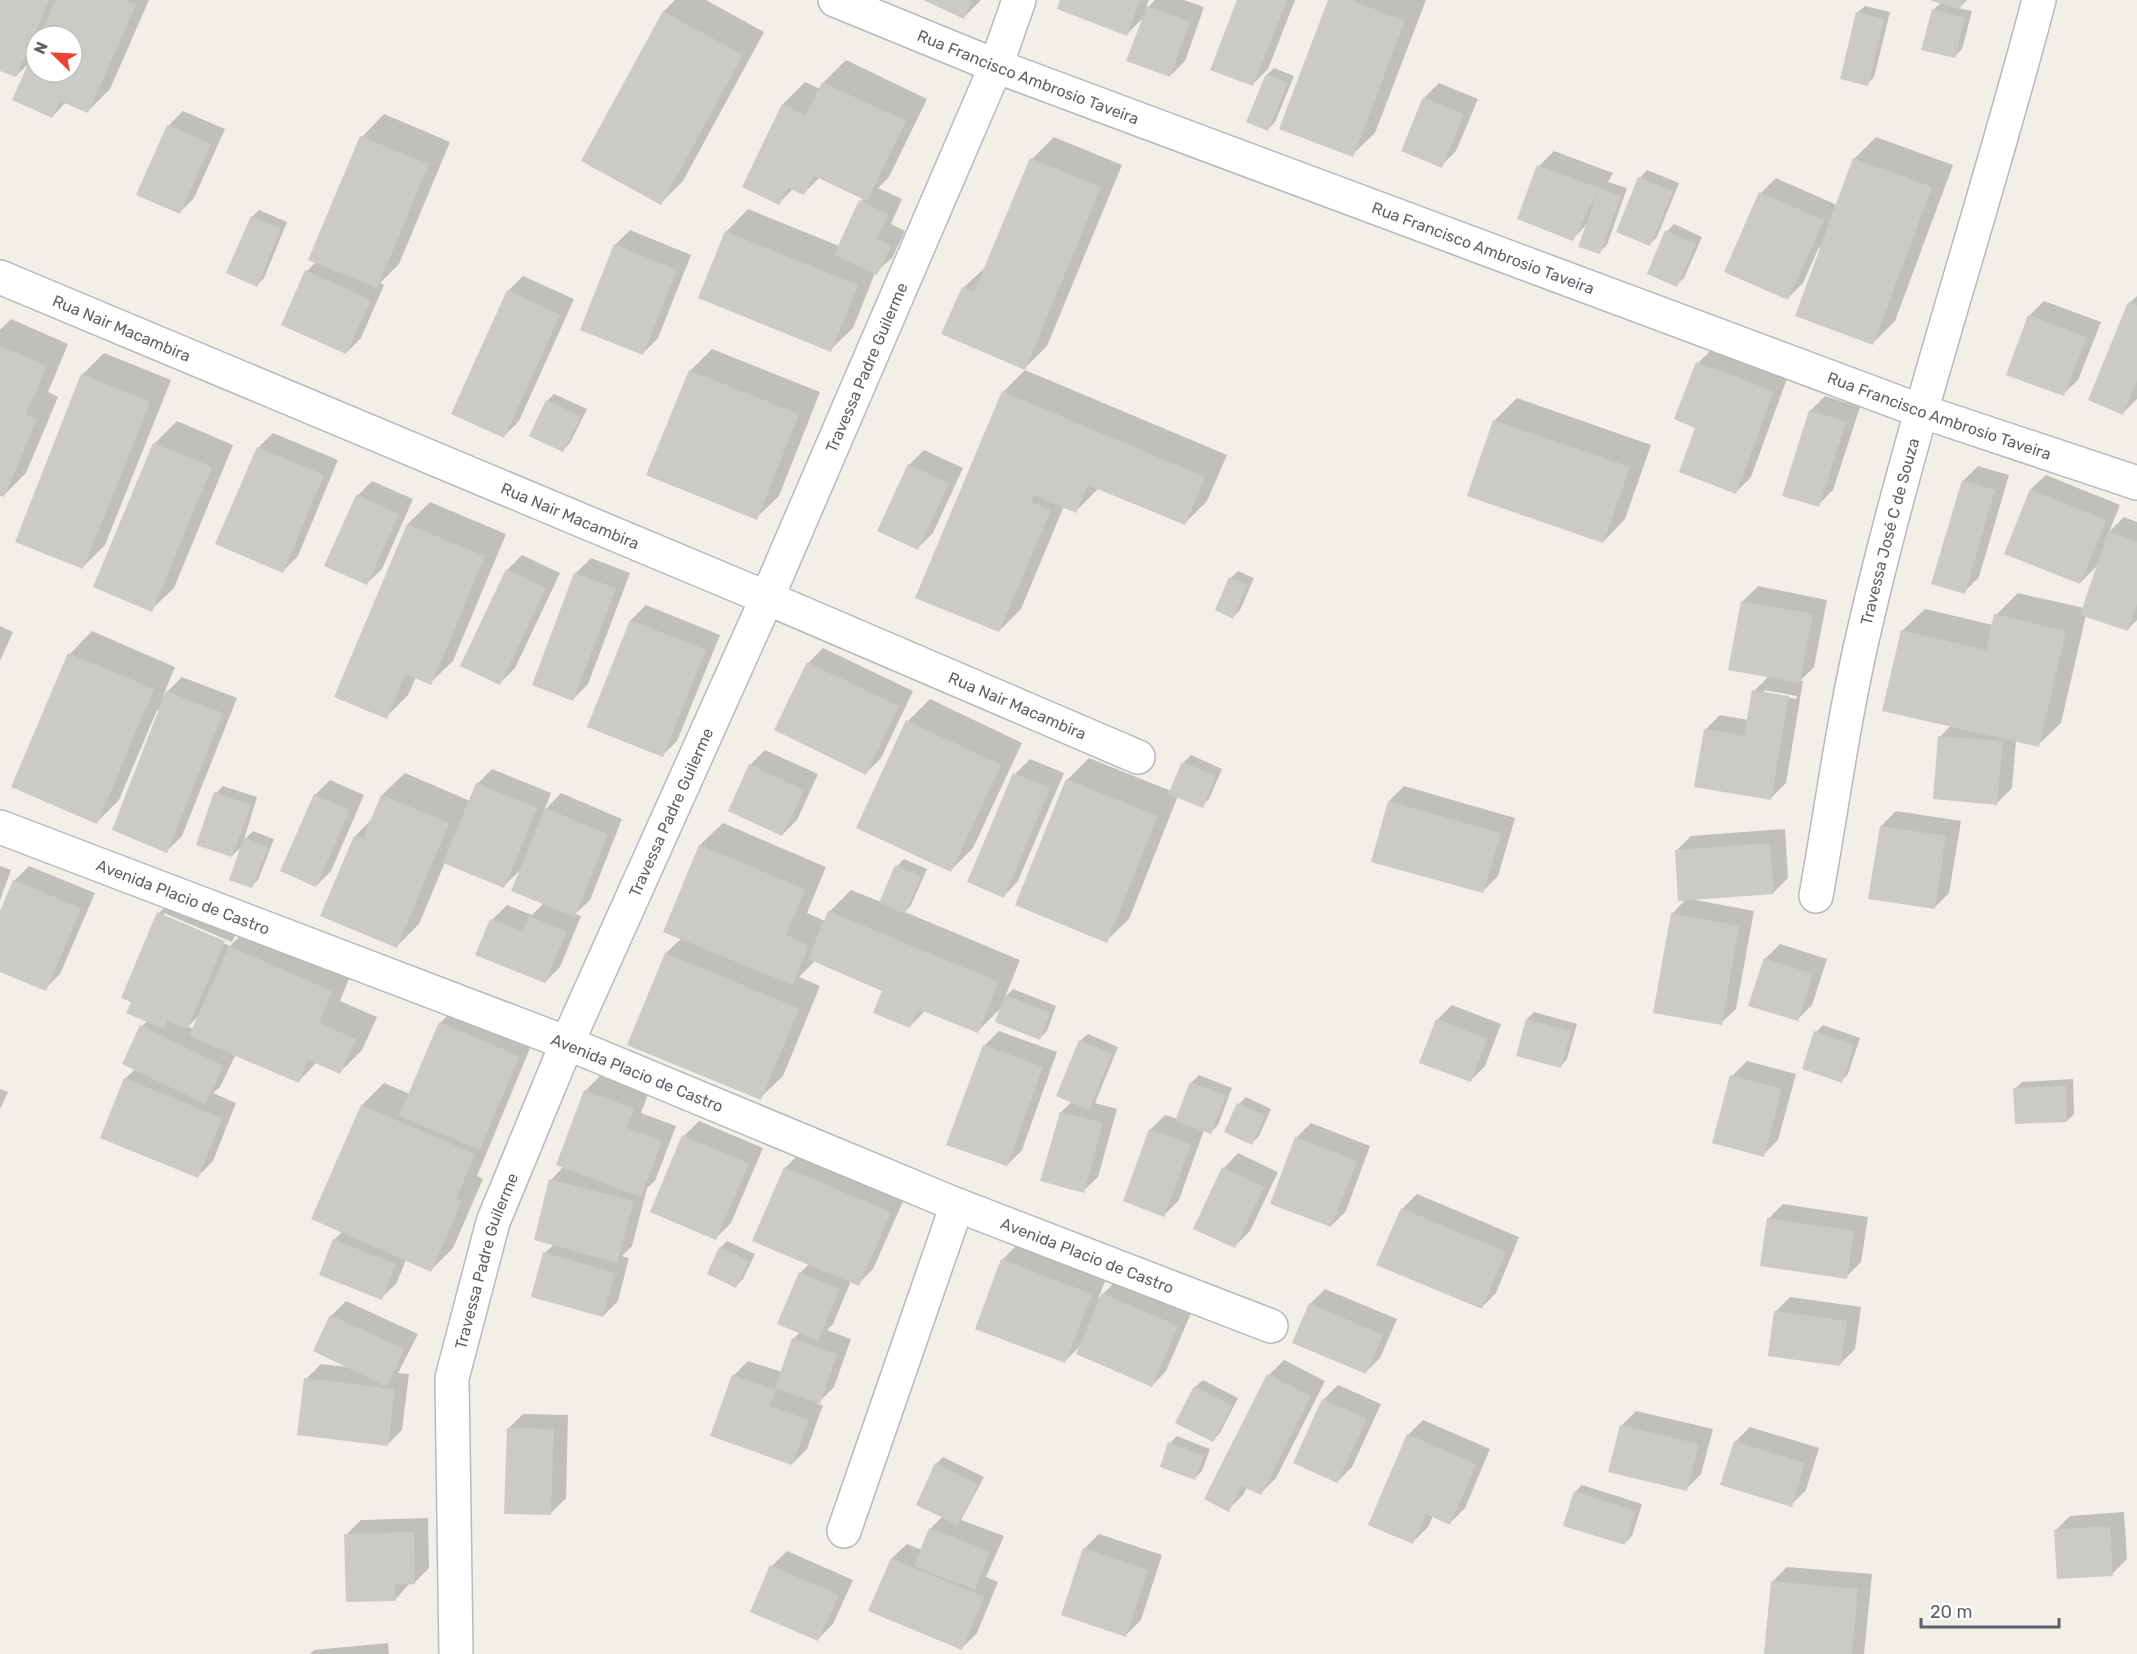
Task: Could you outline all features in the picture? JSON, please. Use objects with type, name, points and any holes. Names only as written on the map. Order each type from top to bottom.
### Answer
[{"type":"street","name":"Rua Francisco Ambrosio Taveira","points":[[835,0],[996,66],[1921,411],[2137,483]]},
{"type":"street","name":"Travessa Padre Guilerme","points":[[456,1654],[452,1378],[492,1222],[567,1043],[767,598],[996,66],[1019,0]]},
{"type":"street","name":"Travessa José C de Souza","points":[[1816,896],[1864,628],[1921,411],[2004,132],[2039,0]]},
{"type":"street","name":"Rua Nair Macambira","points":[[0,277],[767,598],[1138,757]]},
{"type":"street","name":"Avenida Placio de Castro","points":[[0,827],[567,1043],[957,1205],[1271,1326]]},
{"type":"street","points":[[844,1531],[957,1205]]},
{"type":"building","points":[[0,0],[49,0],[39,24],[24,24],[24,58],[16,77],[0,71]]},
{"type":"building","points":[[56,0],[125,0],[136,5],[88,113],[60,101],[52,118],[12,100],[24,73],[24,84],[84,84],[84,24],[45,24]]},
{"type":"building","points":[[923,0],[972,0],[964,19]]},
{"type":"building","points":[[1060,0],[1140,0],[1127,36],[1057,9]]},
{"type":"building","points":[[1237,0],[1287,0],[1253,86],[1210,70]]},
{"type":"building","points":[[1328,0],[1351,0],[1405,21],[1353,157],[1279,129]]},
{"type":"building","points":[[1929,0],[1963,0],[1960,9]]},
{"type":"building","points":[[1147,6],[1190,22],[1170,77],[1126,61]]},
{"type":"building","points":[[1932,9],[1965,18],[1955,58],[1921,50]]},
{"type":"building","points":[[663,11],[743,55],[661,205],[581,161]]},
{"type":"building","points":[[1856,12],[1884,19],[1868,86],[1840,79]]},
{"type":"building","points":[[1266,74],[1288,83],[1268,131],[1246,122]]},
{"type":"building","points":[[822,82],[906,121],[867,201],[814,176],[804,195],[788,188],[779,205],[742,187],[782,104],[806,115]]},
{"type":"building","points":[[1423,97],[1464,114],[1442,168],[1401,151]]},
{"type":"building","points":[[167,125],[211,144],[180,214],[136,195]]},
{"type":"building","points":[[360,136],[429,164],[377,288],[308,260]]},
{"type":"building","points":[[1030,158],[1101,187],[1025,370],[941,334],[962,287],[974,292]]},
{"type":"building","points":[[1853,158],[1932,187],[1873,345],[1795,316]]},
{"type":"building","points":[[1537,165],[1621,196],[1600,254],[1578,247],[1599,189],[1573,241],[1517,219]]},
{"type":"building","points":[[1638,177],[1673,191],[1650,246],[1616,232]]},
{"type":"building","points":[[1759,192],[1824,220],[1788,300],[1724,272]]},
{"type":"building","points":[[859,200],[888,214],[877,239],[891,246],[877,275],[834,255]]},
{"type":"building","points":[[251,216],[281,229],[257,287],[226,273]]},
{"type":"building","points":[[1665,230],[1696,244],[1677,287],[1647,274]]},
{"type":"building","points":[[725,231],[858,285],[831,352],[698,298]]},
{"type":"building","points":[[614,244],[677,270],[643,355],[580,330]]},
{"type":"building","points":[[305,270],[371,300],[346,354],[281,325]]},
{"type":"building","points":[[507,290],[560,315],[504,438],[451,414]]},
{"type":"building","points":[[2128,302],[2137,306],[2137,381],[2123,415],[2088,400]]},
{"type":"building","points":[[2028,315],[2087,337],[2064,396],[2006,375]]},
{"type":"building","points":[[0,346],[47,366],[26,414],[37,419],[4,497],[0,496]]},
{"type":"building","points":[[1696,362],[1774,391],[1736,494],[1679,472],[1695,428],[1674,419]]},
{"type":"building","points":[[689,370],[799,414],[757,520],[646,475]]},
{"type":"building","points":[[81,374],[150,402],[83,569],[15,542]]},
{"type":"building","points":[[1002,391],[1205,477],[1185,525],[1088,485],[1076,513],[1034,495],[1031,502],[1051,510],[999,632],[915,598]]},
{"type":"building","points":[[546,400],[581,416],[563,452],[529,436]]},
{"type":"building","points":[[1809,410],[1846,422],[1819,507],[1782,496]]},
{"type":"building","points":[[1493,420],[1630,467],[1603,543],[1467,496]]},
{"type":"building","points":[[153,443],[212,467],[152,612],[93,587]]},
{"type":"building","points":[[257,447],[324,475],[283,573],[215,544]]},
{"type":"building","points":[[908,464],[949,483],[918,550],[877,531]]},
{"type":"building","points":[[1962,480],[1995,490],[1965,594],[1931,584]]},
{"type":"building","points":[[2030,489],[2106,520],[2080,584],[2004,554]]},
{"type":"building","points":[[356,495],[399,514],[367,585],[324,566]]},
{"type":"building","points":[[407,524],[485,556],[431,685],[405,674],[387,719],[334,697]]},
{"type":"building","points":[[2108,532],[2137,541],[2137,604],[2128,631],[2080,615]]},
{"type":"building","points":[[506,569],[546,588],[500,685],[460,666]]},
{"type":"building","points":[[574,573],[616,588],[573,701],[532,685]]},
{"type":"building","points":[[1229,577],[1248,585],[1233,619],[1215,610]]},
{"type":"building","points":[[1741,601],[1813,614],[1800,683],[1728,670]]},
{"type":"building","points":[[1994,614],[2066,631],[2039,747],[1882,711],[1901,630],[1986,650]]},
{"type":"building","points":[[630,620],[706,650],[663,757],[587,727]]},
{"type":"building","points":[[68,653],[154,689],[97,824],[11,787]]},
{"type":"building","points":[[807,662],[899,706],[866,775],[774,730]]},
{"type":"building","points":[[1752,690],[1789,696],[1771,800],[1694,787],[1704,729],[1744,736]]},
{"type":"building","points":[[166,691],[223,713],[167,853],[112,830]]},
{"type":"building","points":[[906,720],[1001,765],[951,872],[856,828]]},
{"type":"building","points":[[1938,736],[2003,741],[1997,805],[1933,799]]},
{"type":"building","points":[[1182,762],[1216,776],[1203,808],[1168,794]]},
{"type":"building","points":[[749,764],[804,790],[782,836],[728,811]]},
{"type":"building","points":[[1013,773],[1050,788],[1004,898],[967,882]]},
{"type":"building","points":[[1066,779],[1158,816],[1107,943],[1015,905]]},
{"type":"building","points":[[476,783],[537,808],[504,888],[443,863]]},
{"type":"building","points":[[214,792],[251,805],[232,857],[196,845]]},
{"type":"building","points":[[314,794],[350,810],[316,887],[280,871]]},
{"type":"building","points":[[381,795],[449,823],[397,948],[320,916],[354,836],[363,839]]},
{"type":"building","points":[[1388,801],[1501,833],[1483,893],[1371,862]]},
{"type":"building","points":[[545,808],[608,834],[575,917],[511,891]]},
{"type":"building","points":[[1880,826],[1946,836],[1935,909],[1868,899]]},
{"type":"building","points":[[244,837],[268,847],[252,888],[229,880]]},
{"type":"building","points":[[1770,843],[1774,894],[1678,901],[1675,850]]},
{"type":"building","points":[[699,845],[805,889],[786,935],[809,945],[793,985],[663,932]]},
{"type":"building","points":[[895,865],[921,876],[905,914],[879,903]]},
{"type":"building","points":[[13,880],[81,908],[46,991],[0,972],[0,911]]},
{"type":"building","points":[[828,911],[999,982],[978,1033],[918,1009],[910,1028],[873,1013],[882,991],[808,959]]},
{"type":"building","points":[[157,912],[225,941],[187,1029],[167,1021],[164,1029],[126,1013],[131,1002],[121,998]]},
{"type":"building","points":[[1671,913],[1739,926],[1722,1025],[1653,1013]]},
{"type":"building","points":[[529,916],[567,931],[545,983],[475,955],[490,919],[522,931]]},
{"type":"building","points":[[229,946],[332,991],[319,1023],[356,1039],[340,1074],[308,1060],[299,1083],[189,1036]]},
{"type":"building","points":[[665,953],[799,1008],[761,1100],[627,1045]]},
{"type":"building","points":[[1764,958],[1813,974],[1798,1021],[1748,1006]]},
{"type":"building","points":[[1005,995],[1050,1013],[1040,1040],[995,1022]]},
{"type":"building","points":[[1436,1019],[1487,1039],[1471,1082],[1419,1063]]},
{"type":"building","points":[[1526,1019],[1571,1031],[1561,1068],[1516,1056]]},
{"type":"building","points":[[439,1022],[519,1056],[480,1150],[399,1116]]},
{"type":"building","points":[[140,1025],[224,1066],[205,1104],[122,1064]]},
{"type":"building","points":[[1814,1031],[1854,1045],[1842,1083],[1802,1069]]},
{"type":"building","points":[[1079,1040],[1112,1054],[1089,1110],[1056,1096]]},
{"type":"building","points":[[983,1045],[1043,1067],[1007,1166],[946,1145]]},
{"type":"building","points":[[1730,1075],[1782,1089],[1764,1157],[1712,1143]]},
{"type":"building","points":[[124,1078],[222,1118],[198,1178],[100,1138]]},
{"type":"building","points":[[1190,1082],[1226,1095],[1211,1134],[1175,1121]]},
{"type":"building","points":[[2066,1086],[2067,1122],[2015,1124],[2013,1088]]},
{"type":"building","points":[[584,1090],[634,1109],[627,1128],[662,1141],[641,1197],[556,1165]]},
{"type":"building","points":[[1237,1103],[1265,1116],[1252,1145],[1224,1132]]},
{"type":"building","points":[[361,1105],[475,1154],[456,1199],[462,1201],[431,1272],[311,1219]]},
{"type":"building","points":[[1060,1112],[1103,1123],[1084,1193],[1040,1181]]},
{"type":"building","points":[[1149,1129],[1191,1144],[1164,1217],[1123,1201]]},
{"type":"building","points":[[682,1135],[749,1163],[716,1240],[650,1212]]},
{"type":"building","points":[[1295,1137],[1357,1161],[1331,1227],[1270,1204]]},
{"type":"building","points":[[784,1167],[891,1212],[859,1286],[752,1241]]},
{"type":"building","points":[[1222,1167],[1264,1187],[1235,1248],[1193,1229]]},
{"type":"building","points":[[549,1179],[634,1201],[617,1263],[534,1240]]},
{"type":"building","points":[[1401,1208],[1506,1252],[1482,1309],[1376,1265]]},
{"type":"building","points":[[1767,1218],[1854,1231],[1847,1279],[1760,1266]]},
{"type":"building","points":[[333,1239],[396,1264],[382,1300],[319,1275]]},
{"type":"building","points":[[719,1247],[749,1261],[736,1288],[707,1274]]},
{"type":"building","points":[[543,1252],[615,1273],[603,1317],[531,1297]]},
{"type":"building","points":[[1001,1259],[1092,1294],[1065,1363],[975,1329]]},
{"type":"building","points":[[799,1272],[840,1289],[818,1341],[777,1324]]},
{"type":"building","points":[[1102,1293],[1178,1326],[1152,1387],[1076,1354]]},
{"type":"building","points":[[1309,1303],[1383,1335],[1366,1374],[1292,1343]]},
{"type":"building","points":[[1774,1311],[1847,1321],[1840,1366],[1768,1356]]},
{"type":"building","points":[[330,1315],[404,1349],[387,1387],[313,1351]]},
{"type":"building","points":[[792,1338],[837,1354],[820,1404],[775,1388]]},
{"type":"building","points":[[1267,1374],[1311,1396],[1261,1495],[1241,1486],[1229,1512],[1204,1499]]},
{"type":"building","points":[[732,1375],[776,1390],[769,1406],[809,1420],[792,1465],[710,1436]]},
{"type":"building","points":[[304,1378],[395,1389],[388,1446],[297,1435]]},
{"type":"building","points":[[1194,1386],[1232,1406],[1213,1442],[1175,1423]]},
{"type":"building","points":[[1322,1399],[1367,1419],[1337,1483],[1293,1463]]},
{"type":"building","points":[[1620,1425],[1699,1444],[1687,1491],[1608,1472]]},
{"type":"building","points":[[507,1428],[554,1429],[551,1515],[504,1514]]},
{"type":"building","points":[[1407,1434],[1476,1464],[1450,1525],[1426,1514],[1413,1544],[1368,1525]]},
{"type":"building","points":[[1734,1441],[1805,1463],[1792,1507],[1720,1485]]},
{"type":"building","points":[[1168,1442],[1204,1456],[1195,1480],[1160,1467]]},
{"type":"building","points":[[935,1463],[978,1484],[958,1525],[916,1505]]},
{"type":"building","points":[[1574,1491],[1636,1511],[1625,1545],[1563,1526]]},
{"type":"building","points":[[2110,1526],[2113,1576],[2057,1579],[2054,1530]]},
{"type":"building","points":[[929,1528],[990,1551],[975,1590],[914,1566]]},
{"type":"building","points":[[414,1532],[415,1584],[395,1585],[396,1601],[346,1602],[344,1534]]},
{"type":"building","points":[[1083,1548],[1148,1570],[1126,1637],[1061,1615]]},
{"type":"building","points":[[891,1558],[984,1597],[962,1650],[868,1611]]},
{"type":"building","points":[[770,1565],[839,1595],[818,1641],[750,1612]]},
{"type":"building","points":[[1771,1581],[1858,1589],[1852,1654],[1764,1654]]}]
